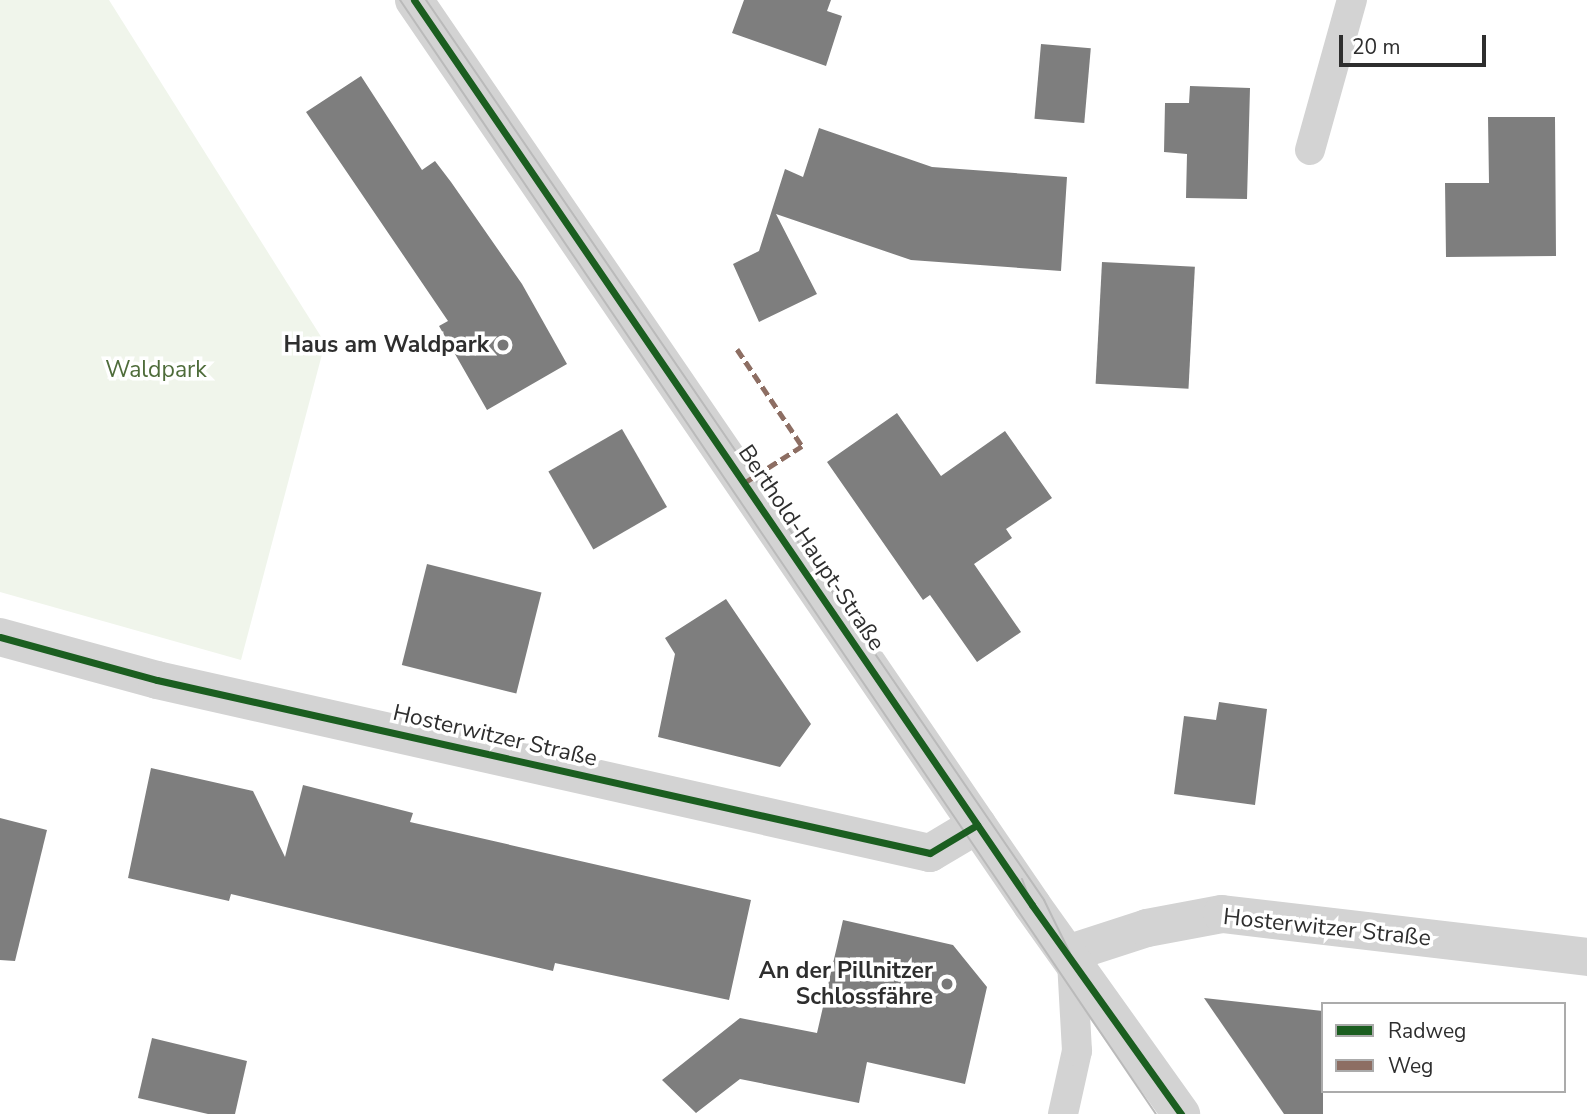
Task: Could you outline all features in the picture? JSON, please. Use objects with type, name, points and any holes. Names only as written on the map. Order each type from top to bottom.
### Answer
[{"type":"street","name":"Berthold-Haupt-Straße","points":[[414,0],[977,825],[1070,953],[1181,1114]]},
{"type":"street","name":"Hosterwitzer Straße","points":[[0,637],[157,680],[930,853],[977,825]]},
{"type":"street","name":"Hosterwitzer Straße","points":[[1070,953],[1147,928],[1222,914],[1587,957]]},
{"type":"lane","points":[[1310,150],[1352,0]]},
{"type":"lane","points":[[1063,1114],[1077,1051],[1070,953]]},
{"type":"green space","name":"Waldpark","points":[[0,0],[109,0],[325,343],[241,660],[0,592]]},
{"type":"building","points":[[744,0],[831,0],[827,11],[842,16],[826,66],[732,33]]},
{"type":"building","points":[[1041,44],[1091,48],[1084,123],[1034,119]]},
{"type":"building","points":[[361,76],[422,170],[435,161],[451,182],[522,284],[567,364],[487,410],[439,326],[448,321],[306,112]]},
{"type":"building","points":[[1190,86],[1250,88],[1247,199],[1186,198],[1187,154],[1164,152],[1165,103],[1189,103]]},
{"type":"building","points":[[1488,117],[1555,117],[1556,256],[1446,257],[1445,183],[1489,183]]},
{"type":"building","points":[[819,128],[932,167],[1067,177],[1061,271],[911,260],[776,214],[817,294],[759,322],[733,264],[759,251],[785,169],[803,177]]},
{"type":"building","points":[[1102,262],[1195,267],[1188,389],[1096,384]]},
{"type":"building","points":[[897,413],[941,476],[1005,431],[1052,498],[1006,529],[1012,538],[974,564],[1021,632],[977,662],[930,595],[923,600],[827,462]]},
{"type":"building","points":[[622,429],[667,507],[593,549],[548,472]]},
{"type":"building","points":[[427,564],[541,593],[516,693],[402,665]]},
{"type":"building","points":[[726,599],[811,724],[780,767],[658,737],[675,654],[665,638]]},
{"type":"building","points":[[1219,702],[1267,709],[1255,805],[1174,794],[1184,716],[1216,720]]},
{"type":"building","points":[[151,768],[253,791],[285,857],[303,785],[413,813],[410,822],[751,900],[729,1000],[555,963],[553,971],[231,894],[229,901],[128,878]]},
{"type":"building","points":[[0,818],[47,830],[15,961],[0,960]]},
{"type":"building","points":[[843,920],[953,945],[987,987],[965,1084],[867,1062],[859,1103],[740,1079],[696,1113],[662,1080],[740,1018],[817,1033]]},
{"type":"building","points":[[1204,998],[1321,1011],[1323,1114],[1284,1114]]},
{"type":"building","points":[[152,1038],[247,1061],[235,1114],[208,1114],[138,1098]]},
{"type":"tram line","points":[[400,0],[1156,1114]]},
{"type":"tram line","points":[[426,0],[1044,900],[1070,953]]},
{"type":"tram line","points":[[1022,879],[1032,905]]},
{"type":"marked path","points":[[737,349],[802,446],[744,483]]},
{"type":"cycle path","points":[[414,0],[1032,905],[1181,1114]]},
{"type":"cycle path","points":[[0,637],[157,680],[930,853],[977,825]]},
{"type":"place","name":"Haus am Waldpark","points":[[503,345]]},
{"type":"place","name":"An der Pillnitzer Schlossfähre","points":[[947,984]]}]
